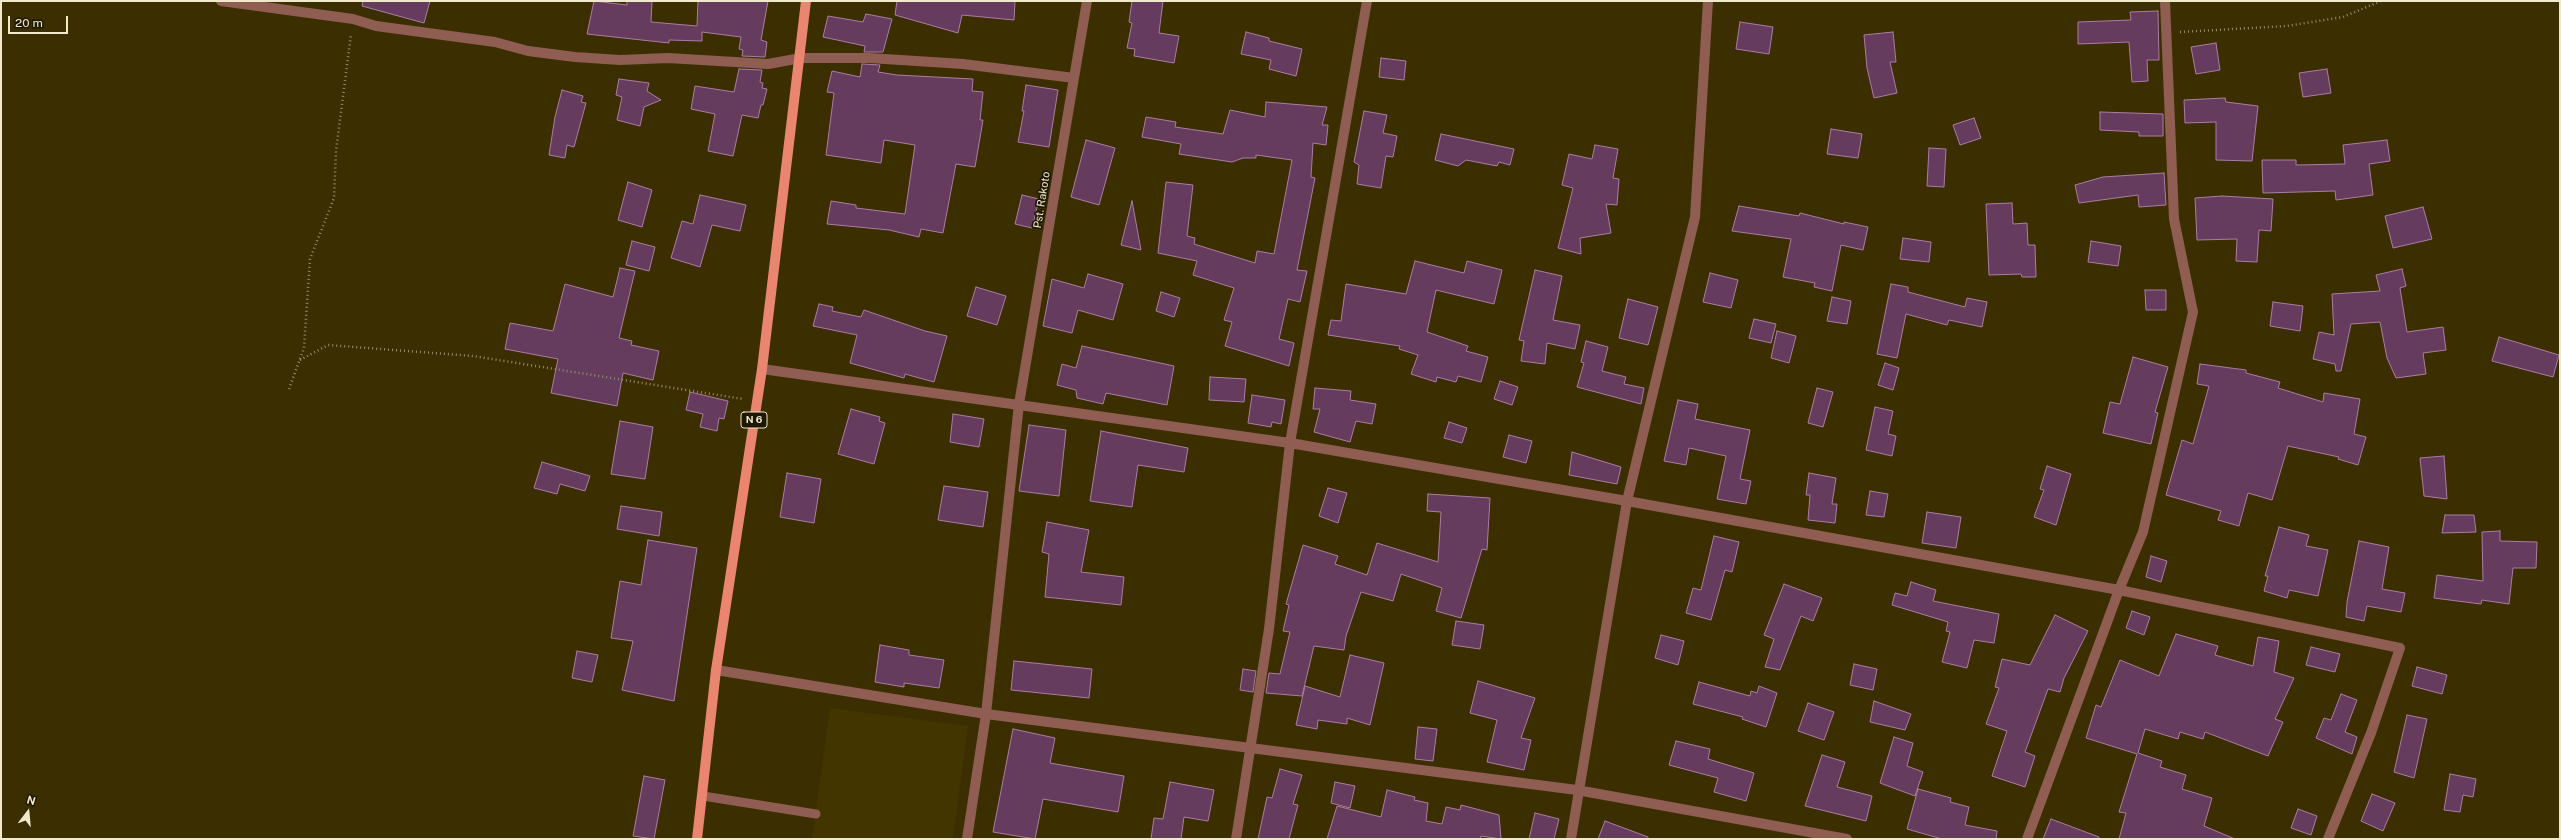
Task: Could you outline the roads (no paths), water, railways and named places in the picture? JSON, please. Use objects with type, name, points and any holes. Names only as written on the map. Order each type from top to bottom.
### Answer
[{"type":"main road","name":"N 6","points":[[697,839],[716,670],[762,369],[801,58],[806,1]]},
{"type":"street","points":[[221,1],[353,19],[376,26],[495,42],[528,51],[575,57],[620,60],[668,58],[768,64],[801,58],[869,58],[963,64],[1074,78]]},
{"type":"street","name":"Pst. Rakoto","points":[[967,839],[986,714],[1019,404],[1087,1]]},
{"type":"street","points":[[1236,839],[1269,629],[1290,443],[1367,1]]},
{"type":"street","points":[[1571,839],[1577,790],[1627,501],[1695,216],[1708,1]]},
{"type":"street","points":[[2027,839],[2119,590],[2143,532],[2193,312],[2174,219],[2165,1]]},
{"type":"street","points":[[762,369],[1290,443],[1627,501],[2119,590],[2400,648],[2371,733],[2328,839]]},
{"type":"street","points":[[716,670],[986,714],[1577,790],[1848,839]]},
{"type":"lane","points":[[703,796],[816,814]]}]
